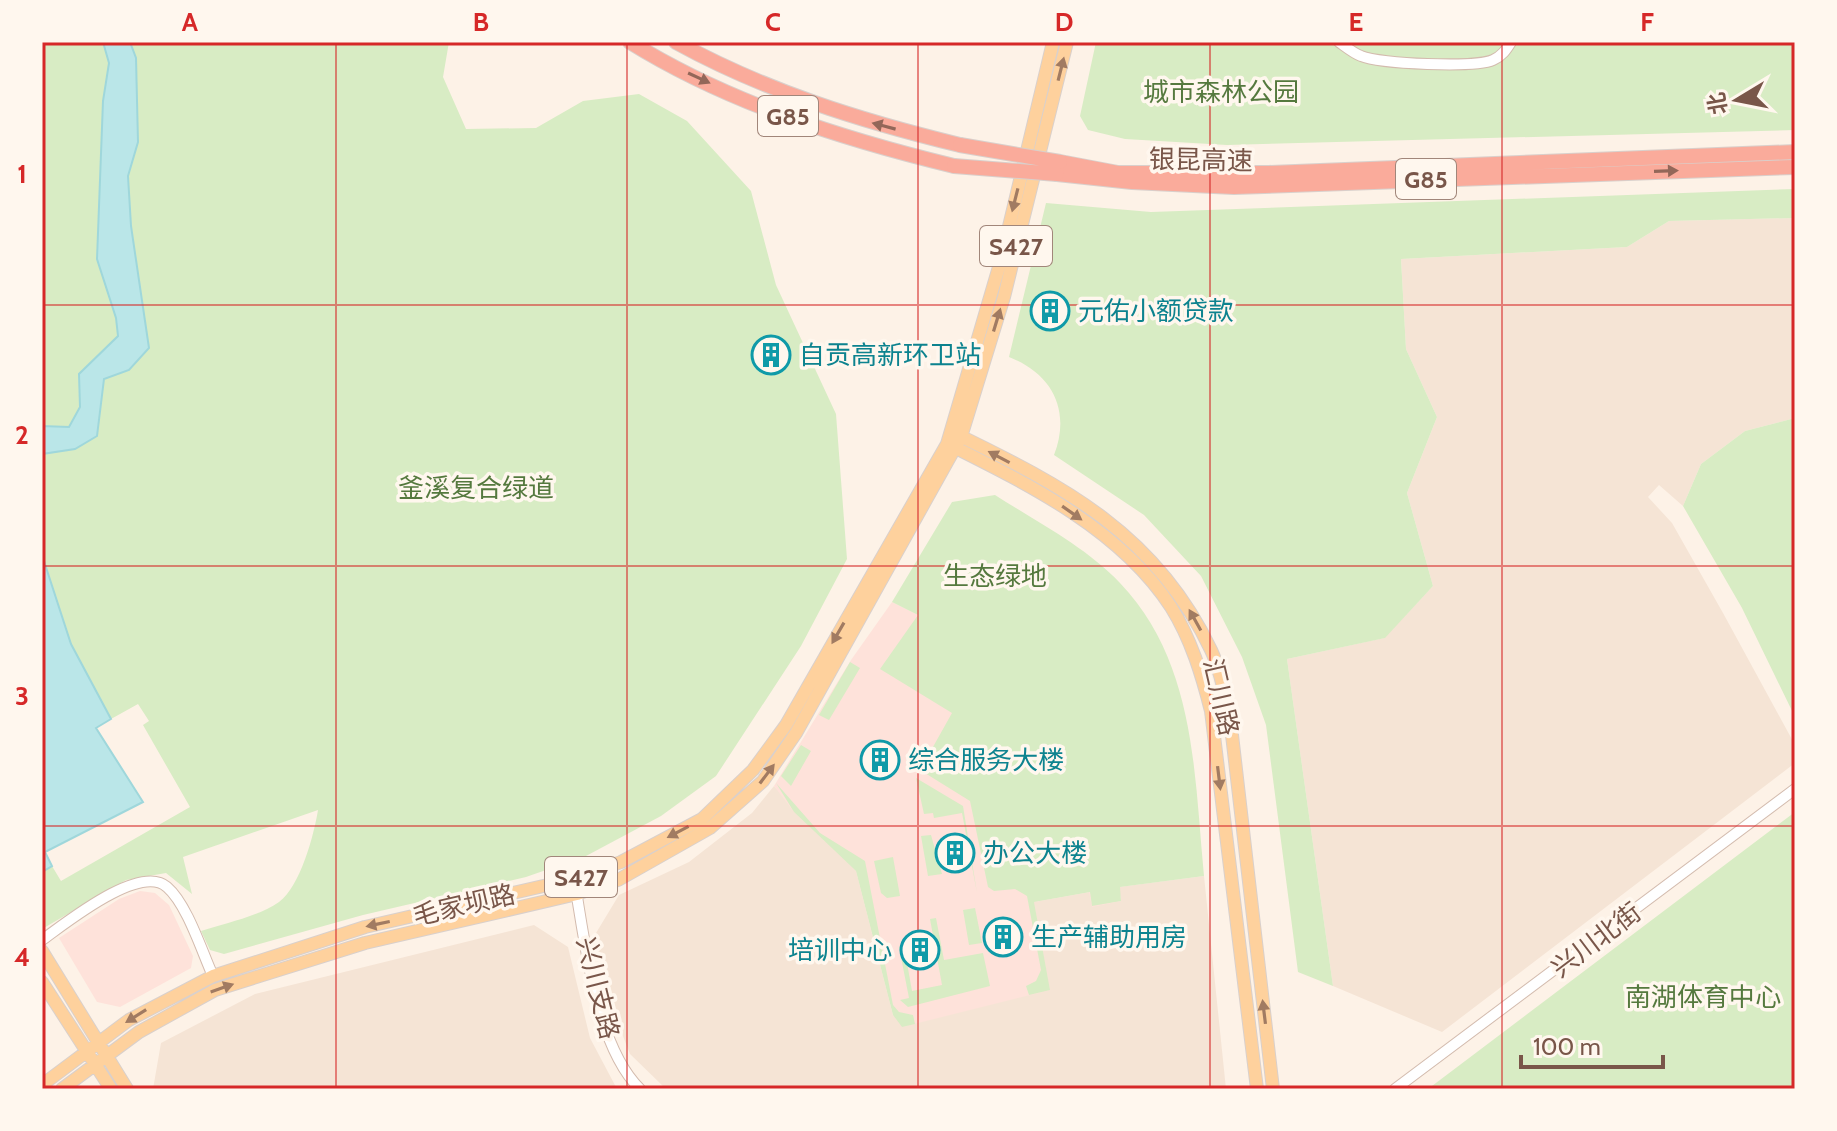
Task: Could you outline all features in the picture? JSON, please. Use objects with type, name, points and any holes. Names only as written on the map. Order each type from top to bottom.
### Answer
[{"type":"highway","name":"银昆高速","points":[[630,42],[731,93],[818,128],[954,166],[1058,168],[1118,173],[1269,173],[1795,152]]},
{"type":"highway","name":"银昆高速","points":[[676,42],[734,74],[874,124],[1058,168],[1132,182],[1234,187],[1795,167]]},
{"type":"main road","name":"S427","points":[[954,440],[1053,42]]},
{"type":"main road","name":"S427","points":[[954,440],[1004,297],[1067,42]]},
{"type":"main road","name":"毛家坝路","points":[[42,1085],[97,1041],[170,995],[213,976],[365,927],[574,879],[621,862],[702,819],[753,770],[786,725],[954,440]]},
{"type":"main road","name":"毛家坝路","points":[[62,1089],[100,1059],[176,1008],[215,990],[365,943],[577,894],[618,880],[710,828],[763,781],[796,733],[954,440]]},
{"type":"main road","name":"汇川路","points":[[954,440],[1069,510],[1126,554],[1171,607],[1198,661],[1211,711],[1257,1089]]},
{"type":"main road","name":"汇川路","points":[[954,440],[1080,500],[1139,544],[1183,599],[1213,653],[1229,709],[1273,1089]]},
{"type":"main road","points":[[42,952],[97,1041],[111,1089]]},
{"type":"main road","points":[[42,982],[85,1050],[100,1059],[127,1089]]},
{"type":"street","points":[[1339,42],[1360,56],[1380,61],[1473,63],[1492,60],[1504,53],[1511,42]]},
{"type":"street","name":"兴川北街","points":[[1395,1089],[1795,789]]},
{"type":"street","name":"兴川支路","points":[[574,879],[601,1010],[614,1052],[640,1089]]},
{"type":"street","points":[[42,940],[125,886],[155,881],[167,888],[179,904],[213,976]]},
{"type":"shaded area","points":[[1795,218],[1795,418],[1745,431],[1701,464],[1683,506],[1659,485],[1648,497],[1672,523],[1723,613],[1795,745],[1795,763],[1442,1032],[1333,986],[1287,659],[1384,638],[1433,586],[1407,493],[1437,417],[1406,349],[1401,259],[1627,247],[1669,221]]},
{"type":"shaded area","points":[[892,602],[918,615],[1121,901],[1092,907],[1089,892],[1034,902],[1050,990],[902,1027],[893,1015],[856,871],[794,812],[774,786],[851,660]]},
{"type":"shaded area","points":[[774,786],[856,871],[893,1015],[1034,902],[1090,892],[1093,906],[1121,901],[1119,887],[1204,876],[1226,1089],[666,1089],[630,1054],[603,985],[596,933],[619,895],[689,862],[752,813]]},
{"type":"shaded area","points":[[140,891],[155,893],[169,905],[193,956],[191,968],[120,1007],[97,1002],[59,938],[119,899]]},
{"type":"shaded area","points":[[534,925],[568,947],[590,1038],[617,1089],[153,1089],[161,1043],[255,994]]},
{"type":"green space","name":"釜溪复合绿道","points":[[42,42],[449,42],[443,77],[466,129],[536,128],[583,101],[639,94],[687,121],[751,191],[776,285],[836,414],[847,559],[801,646],[716,776],[661,816],[586,856],[526,877],[363,915],[224,954],[210,950],[201,931],[261,912],[287,895],[305,860],[318,810],[183,857],[192,894],[166,873],[126,880],[42,929],[42,872],[52,866],[61,881],[190,807],[143,725],[149,721],[138,704],[111,719],[71,644],[42,555]]},
{"type":"green space","name":"城市森林公园","points":[[1096,42],[1795,42],[1795,130],[1227,145],[1125,139],[1088,130],[1080,116]]},
{"type":"green space","points":[[1795,189],[1795,218],[1669,221],[1627,247],[1401,259],[1406,349],[1437,417],[1407,493],[1433,586],[1385,638],[1287,659],[1333,986],[1298,972],[1266,725],[1242,657],[1201,576],[1144,515],[1054,455],[1060,424],[1054,396],[1037,373],[1009,357],[1046,203],[1151,212]]},
{"type":"green space","points":[[1795,418],[1795,717],[1742,608],[1683,506],[1701,464],[1745,431]]},
{"type":"green space","name":"生态绿地","points":[[995,495],[1107,570],[1145,614],[1164,648],[1187,721],[1204,876],[1120,887],[1121,901],[1092,906],[1090,892],[1034,902],[1050,990],[1029,995],[1026,986],[1036,981],[1041,970],[1027,896],[1015,889],[994,891],[988,887],[970,801],[920,770],[952,713],[880,669],[918,615],[892,602],[952,502]]},
{"type":"green space","points":[[850,662],[860,668],[829,720],[819,715]]},
{"type":"green space","points":[[801,745],[811,751],[791,786],[781,776]]},
{"type":"green space","points":[[916,778],[963,806],[977,893],[962,813],[934,818],[933,813],[924,814]]},
{"type":"green space","points":[[776,783],[820,833],[865,861],[893,1005],[899,1012],[913,1015],[915,1024],[902,1027],[893,1015],[856,871],[794,812]]},
{"type":"green space","name":"南湖体育中心","points":[[1795,812],[1795,1089],[1428,1089]]},
{"type":"green space","points":[[931,835],[942,874],[928,876],[921,836]]},
{"type":"green space","points":[[893,857],[900,896],[887,898],[881,893],[874,861]]},
{"type":"green space","points":[[975,908],[982,943],[969,945],[963,910]]},
{"type":"green space","points":[[936,918],[944,960],[983,953],[990,986],[908,1007],[900,1000],[909,998],[899,947],[904,946],[912,991],[942,985],[930,919]]},
{"type":"water","points":[[103,42],[130,42],[136,58],[138,142],[128,176],[131,226],[149,348],[129,370],[104,379],[97,436],[75,449],[42,454],[42,426],[69,427],[80,407],[79,374],[118,336],[116,318],[97,259],[103,101],[109,63]]},
{"type":"water","points":[[42,555],[71,644],[111,719],[96,728],[143,802],[45,852],[52,866],[42,872]]},
{"type":"place","name":"元佑小额贷款","points":[[1050,311]]},
{"type":"place","name":"自贡高新环卫站","points":[[771,355]]},
{"type":"place","name":"综合服务大楼","points":[[880,760]]},
{"type":"place","name":"办公大楼","points":[[955,853]]},
{"type":"place","name":"生产辅助用房","points":[[1003,937]]},
{"type":"place","name":"培训中心","points":[[920,950]]}]
